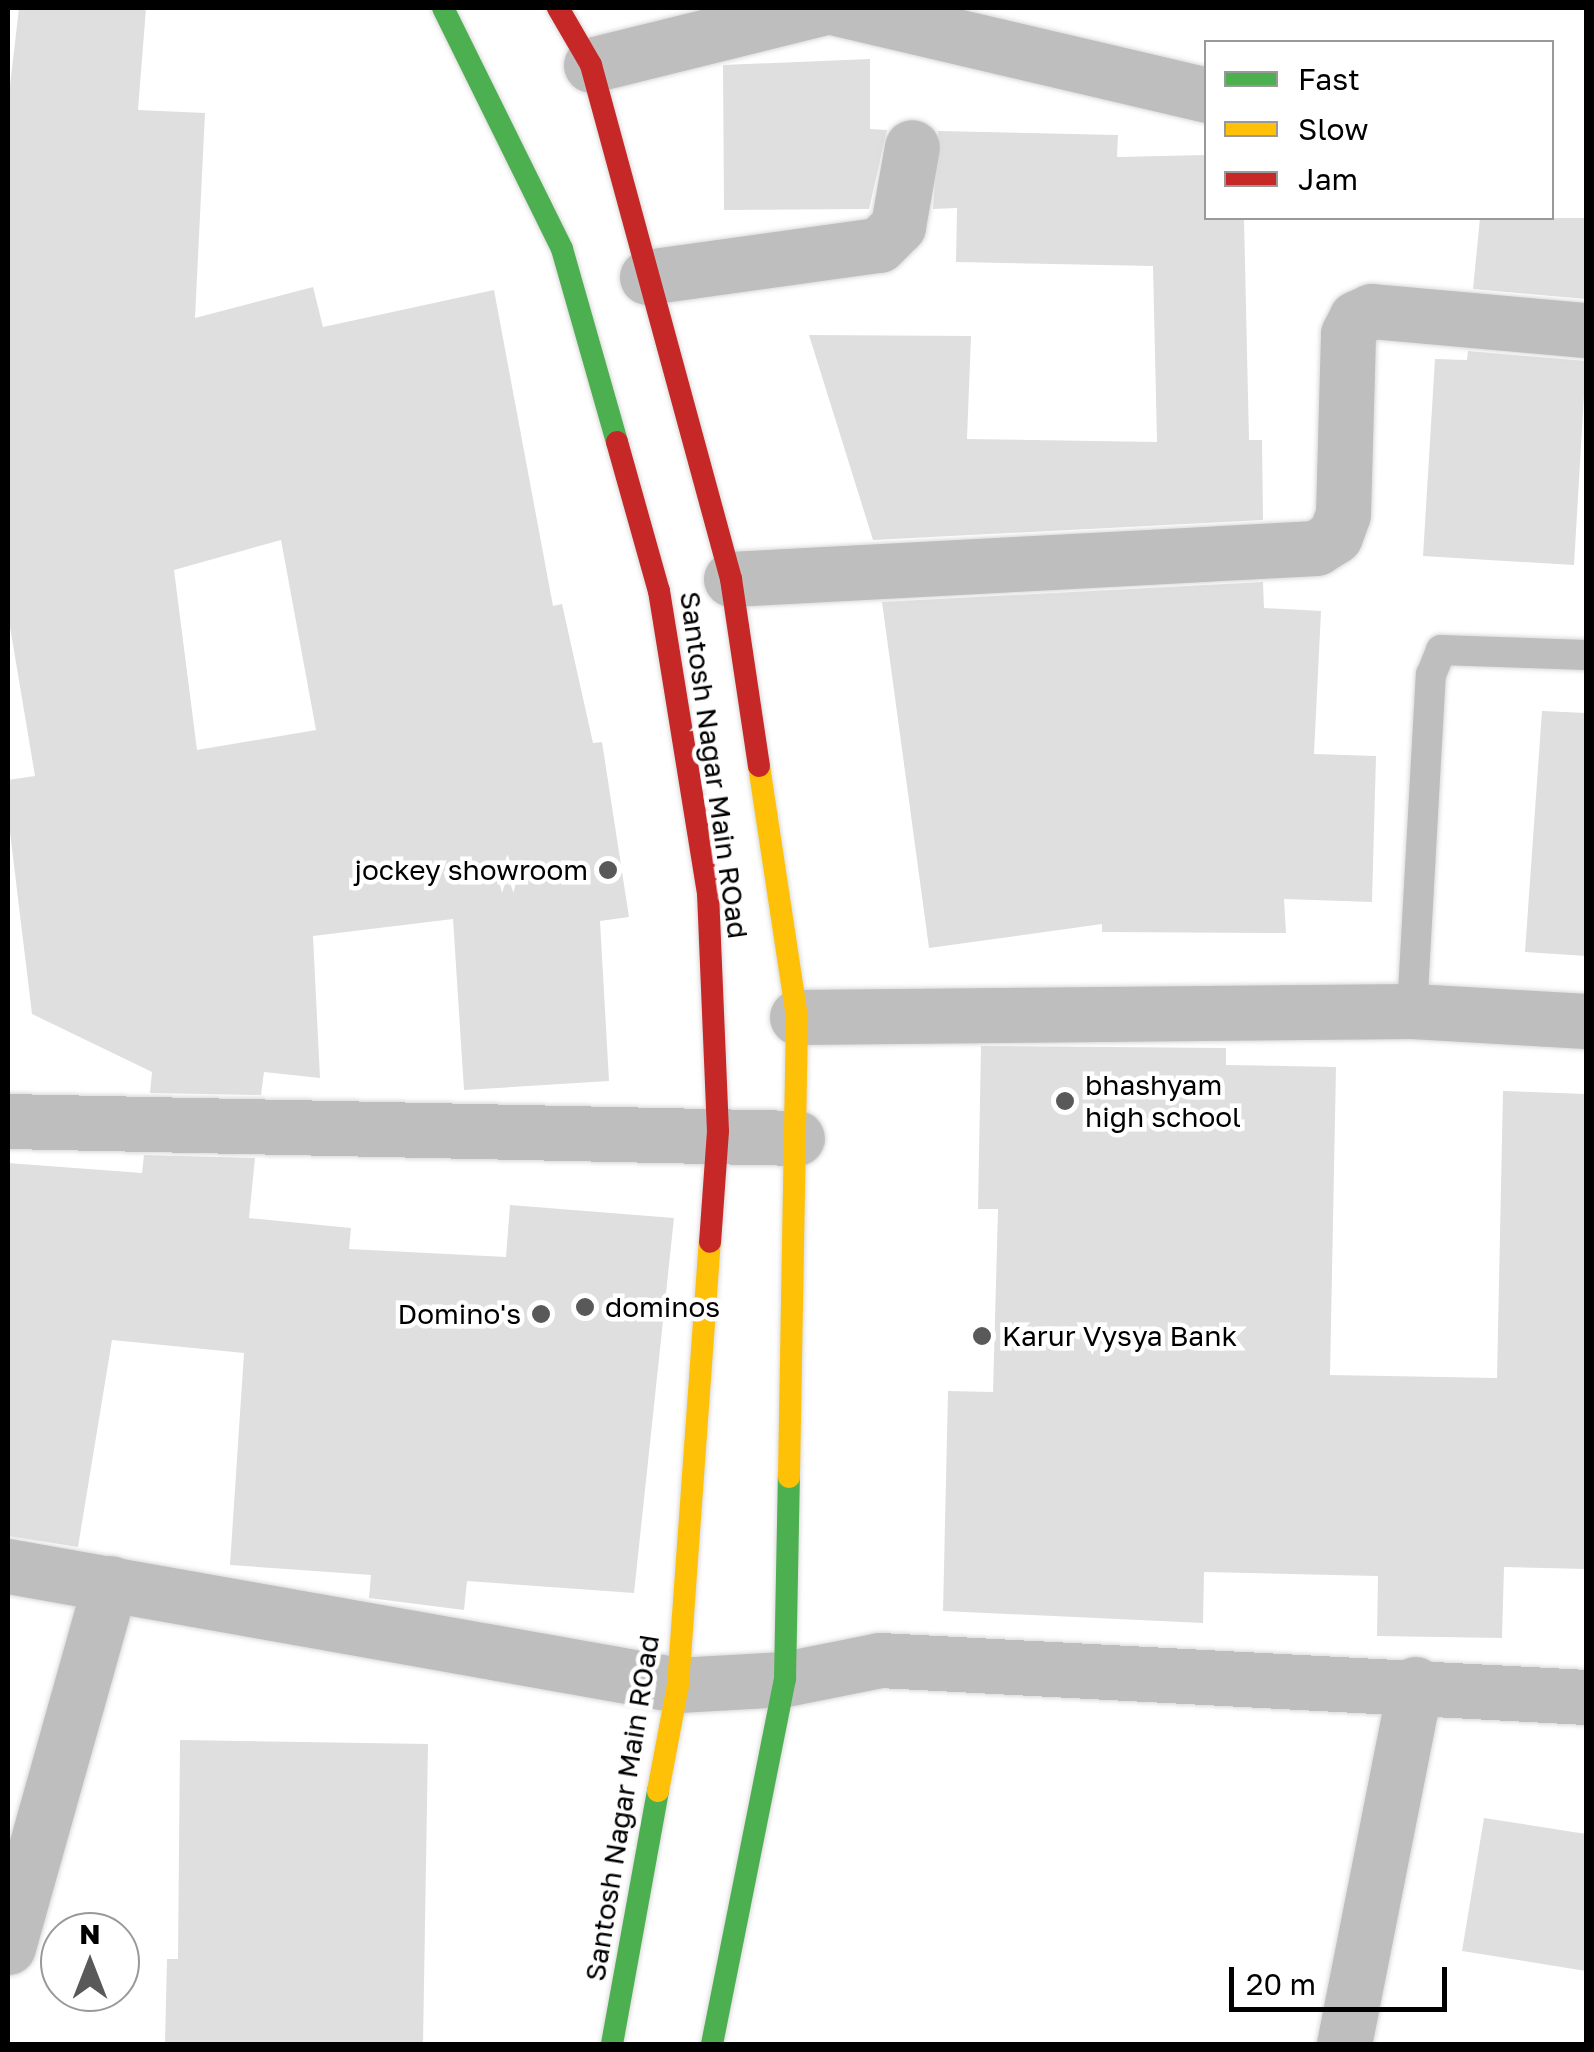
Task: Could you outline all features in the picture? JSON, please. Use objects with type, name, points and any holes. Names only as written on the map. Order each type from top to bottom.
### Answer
[{"type":"main road","name":"Santosh Nagar Main ROad","points":[[443,8],[562,248],[659,591],[708,892],[718,1131],[678,1685],[612,2044]]},
{"type":"main road","name":"Santosh Nagar Main ROad","points":[[558,8],[592,66],[730,579],[797,1017],[784,1679],[712,2044]]},
{"type":"street","points":[[592,66],[822,8]]},
{"type":"street","points":[[836,8],[1204,96]]},
{"type":"street","points":[[646,277],[879,245],[898,226],[912,147]]},
{"type":"street","points":[[730,579],[1316,548],[1335,536],[1343,514],[1356,318],[1372,311],[1586,330]]},
{"type":"street","points":[[797,1017],[1412,1011],[1586,1021]]},
{"type":"street","points":[[8,1121],[718,1131],[797,1138]]},
{"type":"street","points":[[8,1566],[678,1685],[784,1679],[880,1660],[1414,1684],[1586,1696]]},
{"type":"street","points":[[8,1947],[110,1583]]},
{"type":"street","points":[[1344,2044],[1414,1684]]},
{"type":"lane","points":[[1412,1011],[1431,675],[1441,650],[1586,655]]},
{"type":"building","points":[[19,8],[146,8],[138,110],[205,113],[195,318],[313,287],[323,327],[494,290],[553,606],[562,604],[593,743],[602,742],[629,917],[600,921],[609,1081],[464,1090],[453,919],[313,936],[320,1078],[264,1072],[261,1095],[150,1093],[152,1072],[32,1014],[8,816],[8,780],[35,776],[8,615],[8,103]],"holes":[[[281,540],[316,730],[197,750],[174,570]]]},
{"type":"building","points":[[870,59],[870,129],[887,130],[869,209],[724,210],[723,65]]},
{"type":"building","points":[[938,131],[1118,135],[1117,157],[1204,155],[1204,220],[1244,220],[1249,440],[1262,440],[1263,520],[873,540],[809,335],[971,336],[967,439],[1157,442],[1153,266],[956,262],[957,208],[933,209]]},
{"type":"building","points":[[1586,218],[1586,299],[1473,289],[1480,220]]},
{"type":"building","points":[[1468,351],[1586,361],[1574,565],[1423,556],[1435,359],[1467,360]]},
{"type":"building","points":[[1263,582],[1264,608],[1321,611],[1314,754],[1376,756],[1372,902],[1284,899],[1286,933],[1102,932],[1102,924],[929,948],[882,602]]},
{"type":"building","points":[[1542,711],[1586,713],[1586,956],[1525,952]]},
{"type":"building","points":[[981,1046],[1226,1048],[1226,1065],[1336,1067],[1330,1375],[1497,1378],[1503,1091],[1586,1094],[1586,1569],[1504,1567],[1502,1638],[1377,1636],[1378,1576],[1204,1572],[1203,1623],[943,1611],[948,1391],[993,1392],[998,1209],[978,1209]]},
{"type":"building","points":[[144,1155],[255,1158],[249,1218],[351,1228],[349,1249],[506,1257],[510,1205],[674,1218],[634,1593],[467,1581],[464,1610],[369,1598],[371,1575],[230,1565],[244,1353],[112,1340],[78,1547],[8,1536],[8,1163],[142,1173]]},
{"type":"building","points":[[180,1740],[428,1744],[423,2044],[165,2044],[167,1959],[178,1959]]},
{"type":"building","points":[[1484,1818],[1586,1834],[1586,1971],[1462,1951]]},
{"type":"traffic: fast","points":[[443,8],[562,249],[617,442]]},
{"type":"traffic: fast","points":[[712,2044],[785,1679],[789,1477]]},
{"type":"traffic: fast","points":[[612,2044],[658,1791]]},
{"type":"traffic: slow","points":[[759,766],[797,1017],[789,1477]]},
{"type":"traffic: slow","points":[[658,1791],[678,1685],[710,1242]]},
{"type":"traffic: jam","points":[[558,8],[591,65],[731,579],[759,766]]},
{"type":"traffic: jam","points":[[617,442],[659,591],[708,893],[718,1131],[710,1242]]},
{"type":"place","name":"jockey showroom","points":[[608,870]]},
{"type":"place","name":"bhashyam high school","points":[[1065,1101]]},
{"type":"place","name":"dominos","points":[[585,1307]]},
{"type":"place","name":"Domino's","points":[[541,1314]]},
{"type":"place","name":"Karur Vysya Bank","points":[[982,1336]]}]
